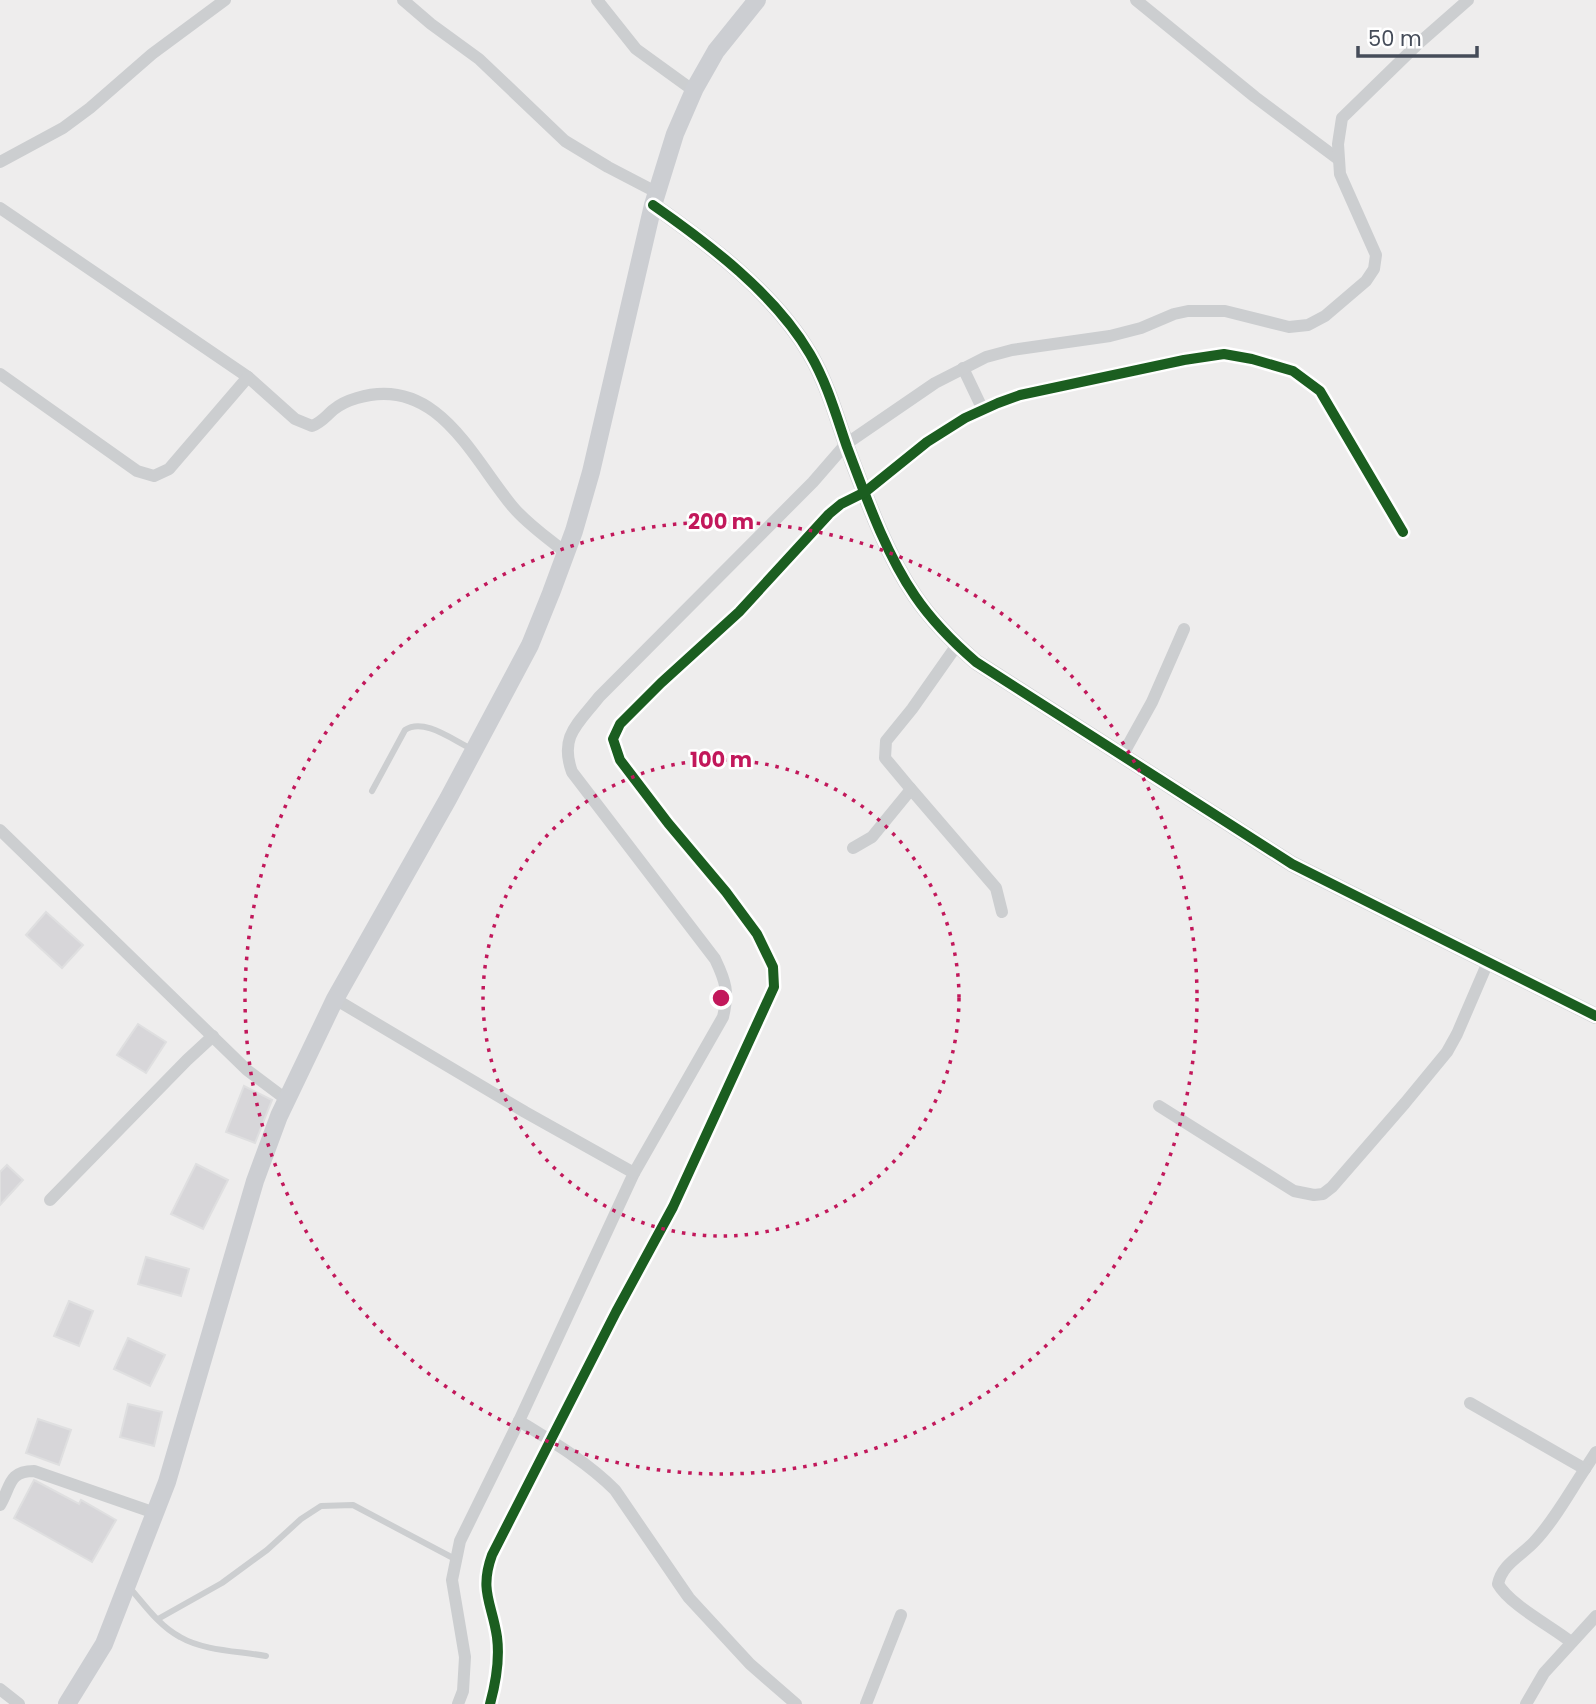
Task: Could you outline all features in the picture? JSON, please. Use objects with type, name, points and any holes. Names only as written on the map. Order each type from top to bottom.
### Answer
[{"type":"main road","points":[[67,1704],[104,1644],[155,1513],[207,1350],[264,1152],[335,999],[530,645],[566,553],[591,472],[655,199],[675,134],[716,51],[750,3]]},
{"type":"street","points":[[0,162],[63,128],[152,54],[225,0]]},
{"type":"street","points":[[403,0],[479,59],[565,141],[655,199],[783,316],[822,376],[847,447],[898,569],[915,597],[957,645],[976,662],[1292,864],[1596,1016]]},
{"type":"street","points":[[597,0],[636,49],[694,91]]},
{"type":"street","points":[[1136,0],[1255,97],[1338,159]]},
{"type":"street","points":[[458,1704],[463,1690],[465,1657],[452,1580],[460,1541],[523,1423],[634,1173],[723,1017],[728,998],[724,978],[715,959],[572,772],[567,757],[567,744],[575,727],[599,697],[847,447],[935,383],[965,372],[986,357],[1012,350],[1082,341],[1131,331],[1188,311],[1225,311],[1289,327],[1315,323],[1366,281],[1376,261],[1375,248],[1344,187],[1338,159],[1342,118],[1419,43],[1468,0]]},
{"type":"street","points":[[0,208],[248,377],[295,419],[312,426],[321,423],[333,410],[356,398],[373,395],[389,394],[410,398],[426,406],[449,423],[514,508],[566,553]]},
{"type":"street","points":[[490,1704],[496,1684],[498,1646],[485,1577],[492,1555],[547,1440],[673,1207],[774,988],[774,967],[757,934],[620,760],[614,747],[615,730],[661,683],[739,612],[841,504],[981,406],[1020,395],[1224,354],[1293,371],[1320,391],[1403,531]]},
{"type":"street","points":[[965,372],[981,406]]},
{"type":"street","points":[[0,374],[137,471],[154,476],[161,475],[177,461],[248,377]]},
{"type":"street","points":[[1122,756],[1152,702],[1184,629]]},
{"type":"street","points":[[957,645],[887,741],[885,758],[996,888],[1002,912]]},
{"type":"street","points":[[853,848],[872,837],[910,788]]},
{"type":"street","points":[[0,831],[247,1070],[287,1100]]},
{"type":"street","points":[[1159,1106],[1294,1191],[1305,1195],[1322,1194],[1332,1187],[1374,1140],[1447,1052],[1488,962]]},
{"type":"street","points":[[335,999],[525,1112],[634,1173]]},
{"type":"street","points":[[50,1200],[213,1036]]},
{"type":"street","points":[[1470,1403],[1585,1469]]},
{"type":"street","points":[[523,1423],[586,1463],[615,1490],[689,1598],[750,1664],[796,1704]]},
{"type":"street","points":[[1572,1642],[1517,1604],[1506,1595],[1499,1584],[1501,1574],[1507,1566],[1534,1543],[1553,1518],[1596,1452]]},
{"type":"street","points":[[0,1505],[14,1476],[23,1471],[34,1471],[155,1513]]},
{"type":"street","points":[[866,1704],[901,1615]]},
{"type":"street","points":[[1526,1704],[1544,1673],[1596,1616]]},
{"type":"street","points":[[0,1689],[19,1704]]},
{"type":"lane","points":[[372,791],[405,730],[411,726],[425,727],[474,750]]},
{"type":"lane","points":[[158,1619],[222,1583],[321,1506],[353,1505],[455,1559]]},
{"type":"lane","points":[[127,1585],[158,1619],[180,1637],[195,1644],[266,1656]]},
{"type":"building","points":[[46,912],[83,945],[62,968],[26,935]]},
{"type":"building","points":[[138,1024],[166,1042],[146,1073],[117,1055]]},
{"type":"building","points":[[244,1086],[272,1100],[255,1143],[226,1132]]},
{"type":"building","points":[[196,1164],[228,1180],[203,1229],[171,1214]]},
{"type":"building","points":[[7,1165],[23,1180],[0,1205],[0,1172]]},
{"type":"building","points":[[146,1257],[189,1269],[181,1296],[138,1284]]},
{"type":"building","points":[[69,1301],[93,1311],[79,1346],[54,1336]]},
{"type":"building","points":[[128,1338],[165,1355],[150,1386],[114,1369]]},
{"type":"building","points":[[128,1404],[162,1412],[154,1446],[120,1437]]},
{"type":"building","points":[[38,1419],[71,1430],[59,1465],[26,1453]]},
{"type":"building","points":[[34,1480],[79,1504],[81,1500],[116,1520],[92,1562],[14,1518]]},
{"type":"cycle path","points":[[653,205],[718,253],[760,291],[796,332],[810,354],[831,399],[869,505],[894,561],[929,614],[976,662],[1292,864],[1596,1016]]},
{"type":"cycle path","points":[[490,1704],[498,1654],[487,1588],[488,1567],[492,1555],[616,1312],[673,1207],[774,987],[773,967],[757,934],[620,760],[613,739],[620,724],[739,612],[841,504],[865,492],[927,442],[965,418],[1020,395],[1224,354],[1293,371],[1320,391],[1403,532]]}]
